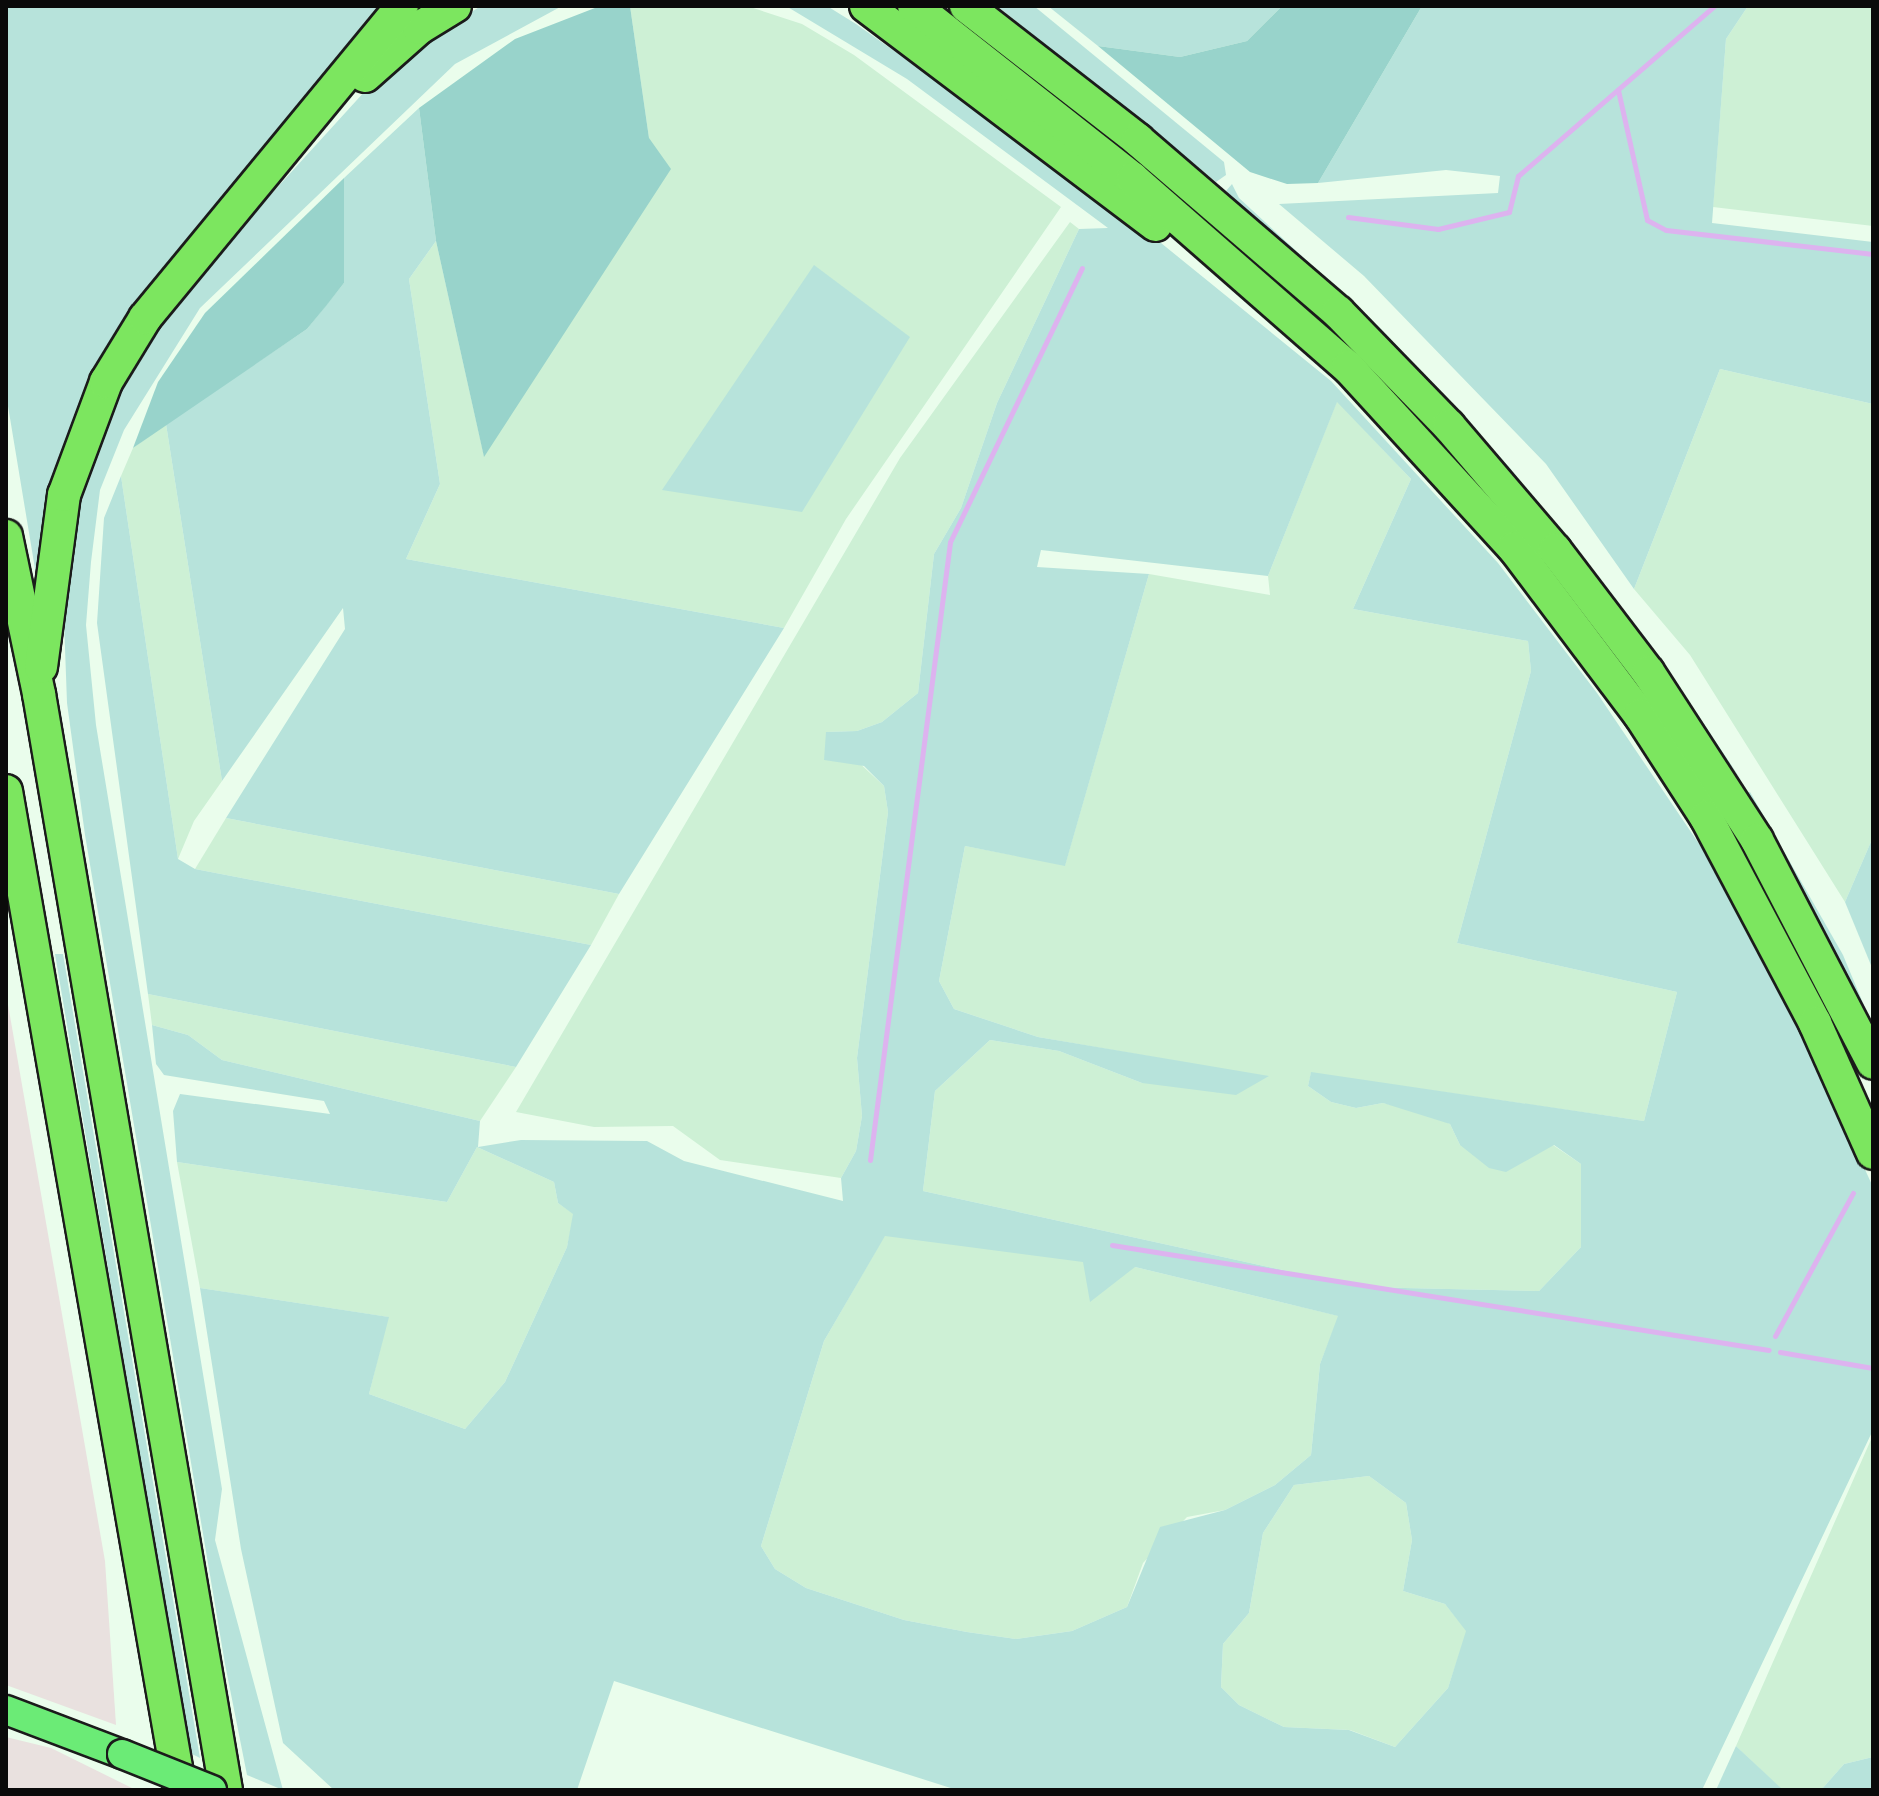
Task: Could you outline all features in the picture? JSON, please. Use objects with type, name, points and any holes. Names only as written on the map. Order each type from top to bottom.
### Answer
[{"type":"highway","points":[[39,694],[64,495],[106,382],[145,318],[402,6]]},
{"type":"highway","points":[[303,126],[419,28],[455,6]]},
{"type":"highway","points":[[847,6],[992,104]]},
{"type":"highway","points":[[866,6],[992,104],[1348,367]]},
{"type":"highway","points":[[914,6],[1133,179],[1348,367],[1514,548],[1640,715],[1743,886],[1815,1023],[1873,1153]]},
{"type":"highway","points":[[966,6],[1236,222],[1338,312],[1468,449],[1555,550],[1695,742],[1757,840],[1873,1063]]},
{"type":"highway","points":[[6,536],[39,694],[226,1790]]},
{"type":"highway","points":[[6,791],[180,1790]]},
{"type":"main road","points":[[6,1710],[212,1790]]},
{"type":"shaded area","points":[[6,6],[387,6],[235,187],[227,188],[231,192],[170,265],[38,587],[6,394]]},
{"type":"shaded area","points":[[481,6],[562,6],[455,64],[200,308],[124,430],[100,490],[91,562],[86,625],[96,725],[222,1489],[215,1540],[283,1790],[247,1775],[225,1664],[85,835],[67,703],[63,593],[72,518],[108,404],[161,315],[366,90],[417,46]]},
{"type":"shaded area","points":[[600,6],[630,6],[649,138],[671,169],[484,457],[436,241],[419,108],[515,39]]},
{"type":"shaded area","points":[[786,6],[827,6],[856,24],[1129,217],[1331,381],[1498,563],[1597,693],[1718,872],[1792,1010],[1873,1187],[1873,1430],[1702,1790],[957,1790],[614,1681],[577,1790],[334,1790],[283,1743],[241,1549],[200,1288],[389,1317],[369,1394],[465,1429],[505,1382],[567,1247],[573,1214],[558,1203],[554,1182],[477,1147],[447,1202],[177,1162],[173,1111],[180,1094],[330,1114],[324,1101],[164,1075],[156,1064],[152,1025],[188,1035],[222,1060],[480,1121],[478,1147],[521,1140],[647,1141],[684,1161],[843,1201],[841,1178],[856,1151],[862,1116],[857,1058],[888,812],[884,786],[864,766],[824,760],[826,732],[857,731],[882,722],[918,693],[934,554],[961,508],[997,403],[1079,229],[1108,228],[907,79]],"holes":[[[1337,402],[1411,479],[1353,609],[1528,641],[1531,671],[1457,943],[1677,992],[1644,1121],[1311,1072],[1308,1086],[1331,1102],[1356,1108],[1383,1103],[1450,1124],[1460,1145],[1489,1168],[1506,1172],[1554,1145],[1581,1164],[1581,1247],[1539,1291],[1360,1287],[923,1191],[935,1091],[990,1040],[1059,1051],[1142,1083],[1236,1095],[1269,1076],[1038,1037],[954,1009],[939,981],[965,846],[1065,866],[1149,574],[1037,567],[1041,550],[1268,576]],[[885,1236],[1083,1262],[1090,1302],[1135,1267],[1338,1316],[1320,1364],[1311,1455],[1275,1485],[1225,1510],[1160,1527],[1127,1607],[1072,1631],[1016,1639],[904,1620],[806,1588],[775,1569],[761,1546],[824,1341]],[[1369,1476],[1406,1503],[1412,1540],[1403,1591],[1445,1604],[1466,1631],[1448,1688],[1395,1747],[1349,1730],[1284,1727],[1239,1705],[1221,1687],[1223,1644],[1249,1613],[1263,1533],[1294,1485]]]},
{"type":"shaded area","points":[[997,6],[1034,6],[1224,162],[1226,175],[1216,182]]},
{"type":"shaded area","points":[[1048,6],[1282,6],[1247,41],[1180,57],[1098,46]]},
{"type":"shaded area","points":[[1282,6],[1422,6],[1318,183],[1287,184],[1250,172],[1098,46],[1180,57],[1247,41]]},
{"type":"shaded area","points":[[1422,6],[1748,6],[1726,39],[1712,223],[1873,242],[1873,404],[1720,369],[1634,589],[1546,464],[1364,276],[1279,204],[1498,193],[1500,176],[1446,170],[1318,183]]},
{"type":"shaded area","points":[[419,108],[436,241],[409,279],[440,484],[406,559],[784,628],[619,894],[226,818],[345,629],[343,608],[222,781],[166,424],[307,329],[344,283],[344,178]]},
{"type":"shaded area","points":[[344,178],[344,283],[307,329],[133,448],[158,382],[205,313]]},
{"type":"shaded area","points":[[1162,180],[1311,309],[1391,388],[1561,584],[1642,692],[1159,185]]},
{"type":"shaded area","points":[[1232,184],[1239,198],[1383,331],[1509,467],[1566,539],[1477,434],[1376,329],[1226,191]]},
{"type":"shaded area","points":[[814,265],[910,337],[802,512],[662,490]]},
{"type":"shaded area","points":[[121,476],[178,859],[195,869],[591,945],[516,1067],[148,994],[97,623],[104,518]]},
{"type":"shaded area","points":[[1571,544],[1651,645],[1742,781]]},
{"type":"shaded area","points":[[1750,792],[1843,955],[1873,1027],[1745,794]]},
{"type":"shaded area","points":[[1873,837],[1873,970],[1845,902]]},
{"type":"shaded area","points":[[1759,878],[1829,1007],[1873,1115],[1755,879]]},
{"type":"shaded area","points":[[55,954],[63,954],[200,1758],[190,1753]]},
{"type":"shaded area","points":[[6,993],[105,1561],[116,1725],[6,1685]]},
{"type":"shaded area","points":[[6,1737],[51,1748],[136,1790],[6,1790]]},
{"type":"shaded area","points":[[1736,1746],[1782,1789],[1782,1790],[1716,1790]]},
{"type":"shaded area","points":[[1873,1757],[1873,1790],[1821,1790],[1844,1764]]},
{"type":"green space","points":[[630,6],[747,6],[802,24],[854,55],[1061,207],[846,519],[784,628],[406,559],[440,484],[409,279],[436,241],[484,456],[649,138]]},
{"type":"green space","points":[[1748,6],[1873,6],[1873,226],[1713,207],[1726,39]]},
{"type":"green space","points":[[1070,222],[1079,229],[997,403],[961,508],[934,554],[918,693],[882,722],[857,731],[826,732],[884,786],[888,812],[857,1058],[862,1116],[856,1151],[841,1178],[720,1160],[673,1126],[594,1127],[516,1112],[900,458]]},
{"type":"green space","points":[[1720,369],[1873,404],[1873,837],[1845,902],[1690,655],[1634,589]]},
{"type":"green space","points":[[1337,401],[1411,479],[1353,609],[1528,641],[1531,671],[1457,943],[1677,992],[1644,1121],[1311,1073],[1308,1086],[1331,1102],[1356,1108],[1383,1103],[1430,1114],[1450,1124],[1460,1145],[1541,1151],[1553,1145],[1581,1164],[1581,1247],[1539,1291],[1360,1287],[923,1191],[935,1091],[990,1040],[1059,1051],[1142,1083],[1268,1077],[1038,1037],[954,1009],[939,981],[965,846],[1065,865],[1149,574],[1270,595],[1268,576]]},
{"type":"green space","points":[[166,424],[222,781],[194,821],[178,859],[121,476],[133,448]]},
{"type":"green space","points":[[226,818],[619,894],[591,945],[195,869]]},
{"type":"green space","points":[[148,994],[516,1067],[480,1121],[222,1060],[188,1035],[152,1025]]},
{"type":"green space","points":[[477,1147],[554,1182],[558,1203],[574,1214],[567,1247],[505,1382],[465,1429],[369,1394],[388,1317],[200,1288],[177,1162],[447,1202]]},
{"type":"green space","points":[[885,1235],[1135,1267],[1339,1316],[1320,1364],[1311,1455],[1275,1485],[1225,1510],[1187,1517],[1143,1563],[1127,1607],[1072,1631],[1016,1639],[967,1632],[904,1620],[806,1588],[775,1569],[761,1546],[824,1341]]},
{"type":"green space","points":[[1873,1435],[1873,1757],[1844,1764],[1821,1790],[1782,1790],[1736,1746]]},
{"type":"green space","points":[[1369,1476],[1406,1503],[1412,1540],[1403,1591],[1445,1604],[1467,1631],[1448,1688],[1395,1747],[1350,1730],[1284,1727],[1239,1705],[1221,1687],[1223,1644],[1249,1613],[1263,1533],[1294,1485]]},
{"type":"waterway","points":[[1348,217],[1438,229],[1509,212],[1518,176],[1714,6]]},
{"type":"waterway","points":[[1618,90],[1647,220],[1666,230],[1873,254]]},
{"type":"waterway","points":[[870,1160],[950,542],[1082,268]]},
{"type":"waterway","points":[[1775,1336],[1853,1193]]},
{"type":"waterway","points":[[1112,1245],[1769,1350]]},
{"type":"waterway","points":[[1780,1352],[1873,1368]]}]
